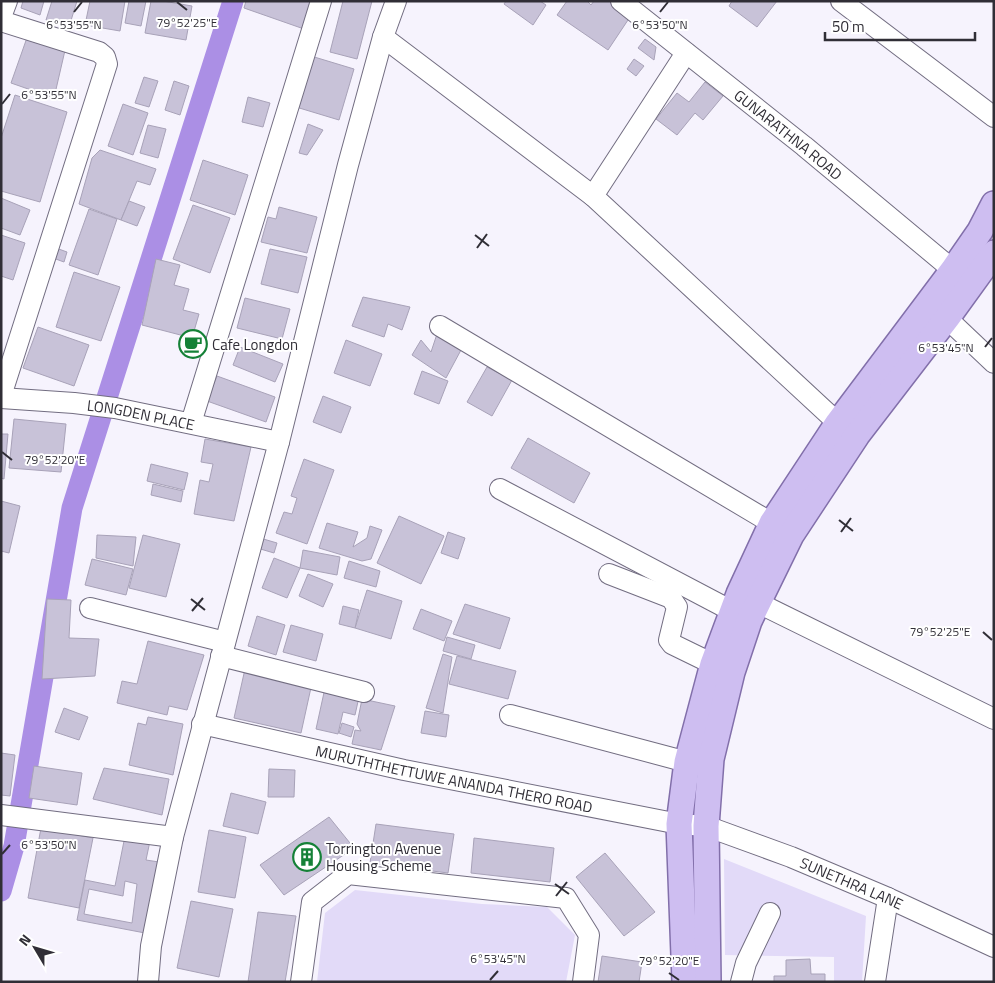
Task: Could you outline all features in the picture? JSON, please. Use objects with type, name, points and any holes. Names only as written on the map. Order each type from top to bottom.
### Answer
[{"type":"main road","points":[[782,529],[857,435],[938,310],[953,270],[980,231],[994,204]]},
{"type":"main road","points":[[685,982],[679,824],[687,762],[713,664],[743,602],[838,423],[938,310],[994,253]]},
{"type":"main road","points":[[708,982],[706,826],[711,759],[732,672],[749,621],[743,602]]},
{"type":"street","points":[[1,397],[107,64],[105,57],[99,52],[1,19],[7,1]]},
{"type":"street","points":[[191,423],[321,1]]},
{"type":"street","points":[[148,982],[152,946],[173,837],[279,442],[348,165],[383,37],[396,1]]},
{"type":"street","name":"GUNARATHNA ROAD","points":[[621,1],[804,146],[953,270]]},
{"type":"street","points":[[841,1],[994,117]]},
{"type":"street","points":[[383,37],[593,196],[838,423]]},
{"type":"street","points":[[593,196],[686,52]]},
{"type":"street","points":[[938,310],[994,363]]},
{"type":"street","points":[[440,326],[782,529]]},
{"type":"street","name":"LONGDEN PLACE","points":[[1,397],[115,408],[279,442]]},
{"type":"street","points":[[500,488],[994,719]]},
{"type":"street","points":[[608,574],[671,598],[677,607],[669,640],[676,647],[713,664]]},
{"type":"street","points":[[90,608],[364,692]]},
{"type":"street","points":[[510,715],[687,762]]},
{"type":"street","name":"MURUTHTHETTUWE ANANDA THERO ROAD","points":[[202,724],[404,770],[679,824],[706,826]]},
{"type":"street","points":[[6,816],[34,818],[173,837]]},
{"type":"street","name":"SUNETHRA LANE","points":[[706,826],[791,857],[888,898],[994,947]]},
{"type":"street","points":[[301,982],[312,902],[348,874],[566,898],[589,936],[582,982]]},
{"type":"street","points":[[875,982],[888,898]]},
{"type":"street","points":[[741,982],[746,963],[770,913]]},
{"type":"shaded area","points":[[724,859],[866,916],[862,982],[834,982],[834,957],[725,955]]},
{"type":"shaded area","points":[[355,890],[482,904],[547,907],[575,935],[566,982],[317,982],[325,913]]},
{"type":"building","points":[[23,1],[44,1],[40,15],[21,8]]},
{"type":"building","points":[[52,1],[77,1],[69,27],[46,20]]},
{"type":"building","points":[[90,1],[125,1],[120,31],[85,25]]},
{"type":"building","points":[[129,1],[146,1],[141,26],[125,23]]},
{"type":"building","points":[[151,1],[192,6],[186,40],[145,33]]},
{"type":"building","points":[[246,1],[311,1],[304,29],[244,8]]},
{"type":"building","points":[[343,1],[372,1],[357,59],[330,52]]},
{"type":"building","points":[[506,1],[540,1],[546,5],[533,25],[504,4]]},
{"type":"building","points":[[567,1],[587,1],[591,5],[594,1],[617,1],[632,14],[608,50],[557,15]]},
{"type":"building","points":[[732,1],[777,1],[757,27],[729,6]]},
{"type":"building","points":[[29,32],[66,46],[54,98],[11,83]]},
{"type":"building","points":[[645,39],[656,47],[654,60],[638,48]]},
{"type":"building","points":[[311,56],[354,69],[339,120],[296,107]]},
{"type":"building","points":[[634,59],[644,66],[636,76],[627,69]]},
{"type":"building","points":[[144,77],[158,81],[149,107],[135,103]]},
{"type":"building","points":[[174,81],[189,86],[180,115],[165,110]]},
{"type":"building","points":[[705,82],[723,96],[703,120],[695,113],[677,135],[656,119],[677,93],[689,102]]},
{"type":"building","points":[[15,95],[67,112],[40,202],[1,191],[1,138]]},
{"type":"building","points":[[248,97],[270,103],[263,127],[242,122]]},
{"type":"building","points":[[123,104],[148,113],[133,155],[108,146]]},
{"type":"building","points":[[308,124],[323,130],[307,155],[299,153]]},
{"type":"building","points":[[148,125],[166,129],[158,158],[140,153]]},
{"type":"building","points":[[100,150],[156,169],[150,185],[137,181],[121,220],[79,204],[92,158]]},
{"type":"building","points":[[203,160],[248,175],[235,215],[190,200]]},
{"type":"building","points":[[1,198],[30,210],[20,235],[1,228]]},
{"type":"building","points":[[129,201],[145,207],[137,226],[121,220]]},
{"type":"building","points":[[193,205],[230,218],[210,273],[173,259]]},
{"type":"building","points":[[279,207],[317,217],[307,253],[261,242],[268,217],[276,219]]},
{"type":"building","points":[[89,209],[117,219],[98,275],[69,265]]},
{"type":"building","points":[[1,235],[25,243],[13,280],[1,276]]},
{"type":"building","points":[[56,248],[67,252],[64,262],[53,258]]},
{"type":"building","points":[[270,249],[307,257],[298,293],[261,284]]},
{"type":"building","points":[[156,259],[180,265],[174,285],[189,289],[183,310],[199,314],[192,338],[142,325]]},
{"type":"building","points":[[74,272],[120,287],[101,341],[56,327]]},
{"type":"building","points":[[363,297],[410,307],[402,330],[388,324],[384,337],[352,326]]},
{"type":"building","points":[[245,298],[290,309],[282,339],[237,328]]},
{"type":"building","points":[[38,327],[89,345],[74,386],[23,368]]},
{"type":"building","points":[[437,334],[461,350],[446,378],[412,355],[421,340],[431,352]]},
{"type":"building","points":[[346,340],[382,354],[370,386],[334,373]]},
{"type":"building","points":[[240,347],[283,364],[275,382],[233,365]]},
{"type":"building","points":[[487,367],[512,380],[492,416],[467,402]]},
{"type":"building","points":[[422,371],[448,381],[439,404],[414,394]]},
{"type":"building","points":[[217,376],[275,397],[266,422],[207,401]]},
{"type":"building","points":[[323,396],[351,407],[341,433],[313,422]]},
{"type":"building","points":[[14,419],[66,424],[61,472],[9,468]]},
{"type":"building","points":[[1,434],[8,434],[4,479],[1,478]]},
{"type":"building","points":[[528,438],[590,473],[574,503],[511,468]]},
{"type":"building","points":[[205,439],[251,447],[234,521],[194,514],[200,480],[209,482],[213,464],[201,462]]},
{"type":"building","points":[[304,459],[334,470],[307,544],[276,533],[284,512],[292,514],[297,498],[291,496]]},
{"type":"building","points":[[151,464],[188,473],[184,490],[147,481]]},
{"type":"building","points":[[153,484],[183,491],[181,502],[151,495]]},
{"type":"building","points":[[1,501],[20,506],[9,553],[1,551]]},
{"type":"building","points":[[399,516],[444,536],[421,584],[377,563]]},
{"type":"building","points":[[327,523],[358,532],[353,547],[367,538],[370,526],[382,530],[371,559],[362,561],[319,548]]},
{"type":"building","points":[[448,532],[465,538],[458,559],[441,553]]},
{"type":"building","points":[[97,535],[136,537],[133,566],[96,558]]},
{"type":"building","points":[[143,535],[180,544],[166,597],[129,588]]},
{"type":"building","points":[[260,538],[277,543],[274,553],[257,548]]},
{"type":"building","points":[[303,550],[340,557],[337,575],[300,568]]},
{"type":"building","points":[[274,558],[300,568],[287,598],[262,588]]},
{"type":"building","points":[[92,559],[133,569],[126,595],[85,585]]},
{"type":"building","points":[[349,561],[380,571],[376,587],[344,578]]},
{"type":"building","points":[[308,574],[333,584],[323,607],[299,596]]},
{"type":"building","points":[[367,590],[402,601],[391,639],[355,628]]},
{"type":"building","points":[[47,599],[71,600],[69,638],[99,639],[95,676],[42,679]]},
{"type":"building","points":[[465,604],[510,618],[500,649],[453,634]]},
{"type":"building","points":[[343,606],[359,610],[355,628],[339,624]]},
{"type":"building","points":[[421,609],[452,621],[444,641],[413,629]]},
{"type":"building","points":[[257,616],[285,625],[276,655],[248,646]]},
{"type":"building","points":[[291,625],[323,634],[316,661],[283,652]]},
{"type":"building","points":[[447,637],[475,645],[471,659],[443,651]]},
{"type":"building","points":[[148,641],[204,655],[187,710],[169,706],[167,715],[117,703],[122,681],[137,684]]},
{"type":"building","points":[[443,654],[452,657],[443,713],[426,708]]},
{"type":"building","points":[[457,656],[516,671],[508,699],[449,684]]},
{"type":"building","points":[[245,669],[312,683],[301,733],[234,718]]},
{"type":"building","points":[[325,688],[359,697],[355,715],[343,712],[338,734],[316,729]]},
{"type":"building","points":[[362,699],[395,706],[381,750],[352,744],[355,730],[361,731],[357,724]]},
{"type":"building","points":[[64,708],[88,717],[79,740],[55,732]]},
{"type":"building","points":[[425,711],[449,715],[446,737],[421,733]]},
{"type":"building","points":[[148,717],[183,724],[173,775],[129,765],[138,723],[146,725]]},
{"type":"building","points":[[342,723],[354,727],[351,737],[339,733]]},
{"type":"building","points":[[1,753],[15,755],[10,796],[1,795]]},
{"type":"building","points":[[34,766],[82,773],[77,805],[29,798]]},
{"type":"building","points":[[104,768],[169,779],[162,815],[93,799]]},
{"type":"building","points":[[269,769],[295,770],[294,797],[268,797]]},
{"type":"building","points":[[231,793],[266,802],[258,834],[223,826]]},
{"type":"building","name":"Torrington Avenue Housing Scheme","points":[[329,817],[354,848],[284,895],[260,865]]},
{"type":"building","name":"Torrington Avenue Housing Scheme","points":[[376,824],[454,834],[448,873],[370,863]]},
{"type":"building","points":[[41,828],[93,838],[79,908],[28,898]]},
{"type":"building","points":[[209,830],[246,837],[235,898],[198,892]]},
{"type":"building","points":[[125,836],[150,841],[146,860],[159,862],[145,933],[77,920],[85,880],[115,886]],"holes":[[[125,881],[137,884],[132,923],[84,914],[89,889],[123,896]]]},
{"type":"building","name":"Torrington Avenue Housing Scheme","points":[[474,838],[554,848],[550,882],[471,873]]},
{"type":"building","points":[[605,853],[655,912],[624,936],[576,877]]},
{"type":"building","points":[[191,901],[233,909],[219,977],[177,968]]},
{"type":"building","points":[[258,912],[296,916],[285,982],[248,982]]},
{"type":"building","points":[[602,956],[642,962],[639,982],[598,982]]},
{"type":"building","points":[[810,959],[811,974],[825,974],[825,982],[774,982],[774,976],[786,976],[786,960]]},
{"type":"waterway","points":[[1,891],[14,846],[72,508],[233,1]]},
{"type":"place","name":"Cafe Longdon","points":[[193,344]]},
{"type":"place","name":"Torrington Avenue Housing Scheme","points":[[307,857]]}]
